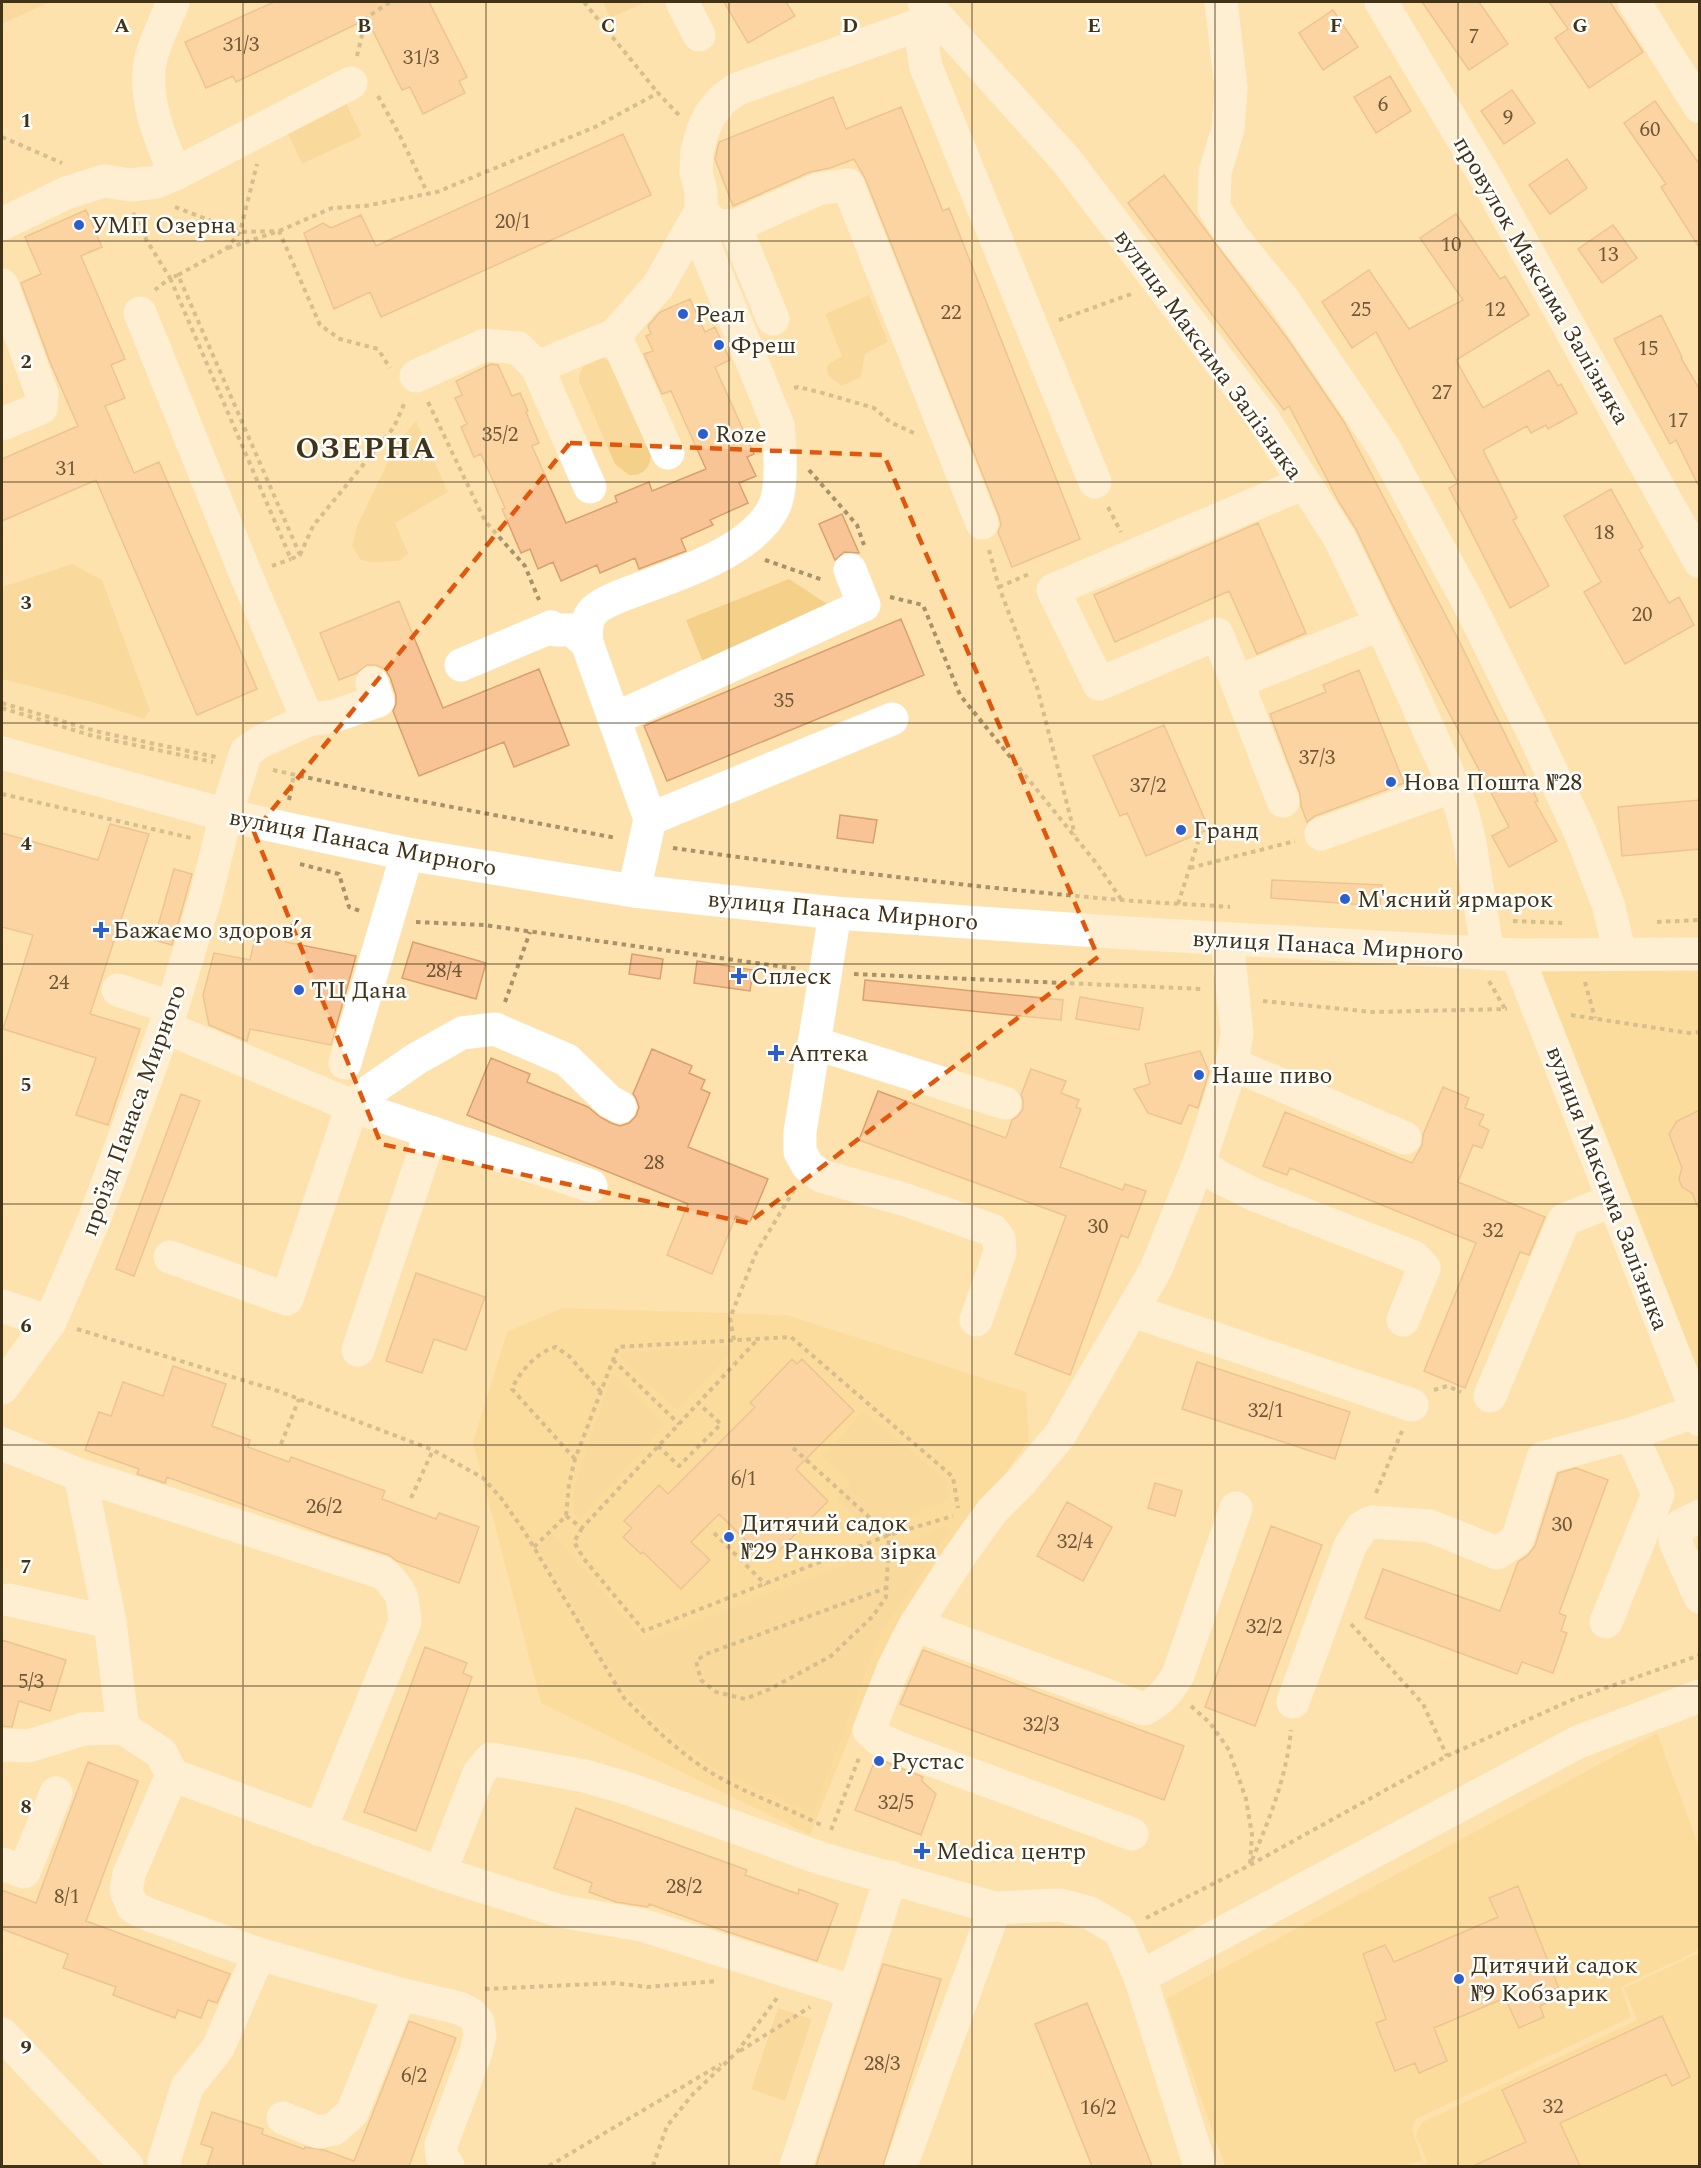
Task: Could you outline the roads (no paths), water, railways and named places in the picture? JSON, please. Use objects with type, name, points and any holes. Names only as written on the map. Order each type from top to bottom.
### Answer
[{"type":"street","points":[[171,189],[162,143],[149,99],[151,57],[173,2]]},
{"type":"street","points":[[682,2],[699,35]]},
{"type":"street","points":[[1221,2],[1231,87],[1228,129],[1215,172],[1214,208],[1232,236],[1283,299],[1384,448],[1473,612],[1580,832],[1608,904],[1620,954]]},
{"type":"street","name":"провулок Максима Залізняка","points":[[1381,2],[1500,204],[1700,562]]},
{"type":"street","points":[[1634,2],[1700,107]]},
{"type":"street","points":[[634,891],[647,831],[614,718],[587,644],[585,628],[592,612],[620,596],[698,567],[732,549],[760,527],[775,506],[779,476],[778,425],[705,248],[701,192],[696,172],[697,151],[701,137],[710,115],[723,99],[737,88],[931,10]]},
{"type":"street","points":[[931,10],[922,44],[926,67],[1095,482]]},
{"type":"street","name":"вулиця Максима Залізняка","points":[[931,10],[1065,160],[1262,417],[1339,537],[1382,624],[1453,786],[1503,954],[1538,1010],[1698,1416]]},
{"type":"street","points":[[171,189],[268,126],[351,83]]},
{"type":"street","points":[[2,224],[66,193],[104,181],[131,185],[156,182],[171,189]]},
{"type":"street","points":[[701,211],[714,224],[735,226],[818,189],[848,185],[982,523]]},
{"type":"street","points":[[537,368],[615,335],[658,286],[701,211]]},
{"type":"street","points":[[735,226],[773,319]]},
{"type":"street","points":[[2,285],[42,394],[41,408],[2,424]]},
{"type":"street","points":[[140,313],[246,575],[309,720],[334,716],[378,701],[372,683]]},
{"type":"street","points":[[615,335],[668,453]]},
{"type":"street","points":[[416,376],[485,345],[518,348],[537,368],[590,487]]},
{"type":"street","points":[[1282,801],[1217,634],[1099,684],[1053,590],[1304,483]]},
{"type":"street","points":[[614,718],[864,605],[858,569]]},
{"type":"street","points":[[1237,682],[1382,624]]},
{"type":"street","points":[[461,665],[551,627],[555,630],[572,630],[587,644]]},
{"type":"street","points":[[647,831],[892,719]]},
{"type":"street","name":"проїзд Панаса Мирного","points":[[2,1388],[50,1322],[94,1220],[169,1017],[246,752],[260,742],[309,720]]},
{"type":"street","name":"вулиця Панаса Мирного","points":[[2,753],[223,830],[407,854],[634,891],[835,913],[1227,939],[1503,954],[1700,954]]},
{"type":"street","points":[[1322,834],[1453,786]]},
{"type":"street","points":[[345,1063],[407,854]]},
{"type":"street","points":[[835,913],[800,1132],[800,1152],[808,1166],[821,1176],[903,1199],[992,1230],[999,1239],[1000,1252],[976,1320]]},
{"type":"street","points":[[1132,1834],[904,1750],[880,1740],[869,1731],[893,1669],[915,1625],[992,1511],[1020,1483],[1060,1435],[1156,1269],[1199,1163],[1232,1064],[1237,1033],[1227,939]]},
{"type":"street","points":[[118,990],[352,1106],[591,1186]]},
{"type":"street","points":[[170,1257],[287,1299],[352,1106],[416,1059],[462,1032],[495,1029],[567,1060],[609,1101],[620,1107]]},
{"type":"street","points":[[814,1043],[1005,1103]]},
{"type":"street","points":[[1232,1064],[1405,1138]]},
{"type":"street","points":[[358,1350],[430,1132]]},
{"type":"street","points":[[1199,1163],[1219,1177],[1255,1195],[1414,1257],[1424,1268],[1403,1320]]},
{"type":"street","points":[[1490,1396],[1564,1221],[1613,1200]]},
{"type":"street","points":[[2,1306],[50,1322]]},
{"type":"street","points":[[1133,1311],[1412,1405]]},
{"type":"street","points":[[1293,1702],[1350,1546],[1362,1527],[1372,1522],[1430,1526],[1497,1552],[1517,1540],[1543,1458],[1698,1416]]},
{"type":"street","points":[[1606,1622],[1658,1494],[1631,1434]]},
{"type":"street","points":[[2,1444],[80,1475],[383,1573],[399,1588],[404,1604],[405,1622],[320,1830]]},
{"type":"street","points":[[80,1475],[110,1622],[123,1728]]},
{"type":"street","points":[[915,1625],[1144,1709],[1158,1702],[1178,1675],[1236,1508]]},
{"type":"street","points":[[1700,1516],[1680,1526],[1675,1541],[1700,1597]]},
{"type":"street","points":[[9,1600],[110,1622]]},
{"type":"street","points":[[1140,1977],[1578,1742],[1700,1696]]},
{"type":"street","points":[[2,1745],[29,1746],[83,1729],[123,1728],[161,1753],[172,1775],[320,1830],[440,1873],[560,1911],[642,1925],[851,1991]]},
{"type":"street","points":[[440,1873],[479,1773],[491,1759],[585,1776],[825,1844],[891,1877],[995,1908],[1060,1905],[1090,1913],[1120,1931],[1140,1977],[1200,2166]]},
{"type":"street","points":[[172,1775],[129,1874],[126,1891],[133,1907],[259,1954],[400,1994],[459,2007],[471,2014],[478,2022],[480,2035],[476,2052],[441,2145],[442,2157],[448,2166]]},
{"type":"street","points":[[2,1864],[24,1872],[56,1793]]},
{"type":"street","points":[[796,2166],[851,1991],[891,1877]]},
{"type":"street","points":[[902,2166],[995,1908]]},
{"type":"street","points":[[165,2166],[164,2161],[187,2087],[218,2048],[259,1954]]},
{"type":"street","points":[[283,2118],[318,2132],[334,2129],[352,2113],[400,1994]]},
{"type":"street","points":[[2,2034],[127,2166]]},
{"type":"place","name":"УМП Озерна","points":[[79,225]]},
{"type":"place","name":"Реал","points":[[683,314]]},
{"type":"place","name":"Фреш","points":[[719,345]]},
{"type":"place","name":"Roze","points":[[703,434]]},
{"type":"place","name":"Нова Пошта №28","points":[[1391,782]]},
{"type":"place","name":"Гранд","points":[[1181,830]]},
{"type":"place","name":"М'ясний ярмарок","points":[[1345,899]]},
{"type":"place","name":"Бажаємо здоровʼя","points":[[101,930]]},
{"type":"place","name":"Сплеск","points":[[739,976]]},
{"type":"place","name":"ТЦ Дана","points":[[299,990]]},
{"type":"place","name":"Аптека","points":[[776,1053]]},
{"type":"place","name":"Наше пиво","points":[[1199,1075]]},
{"type":"place","name":"Дитячий садок №29 Ранкова зірка","points":[[729,1537]]},
{"type":"place","name":"Рустас","points":[[879,1761]]},
{"type":"place","name":"Medica центр","points":[[922,1851]]},
{"type":"place","name":"Дитячий садок №9 Кобзарик","points":[[1459,1979]]},
{"type":"district","name":"ОЗЕРНА","points":[[366,448]]}]
